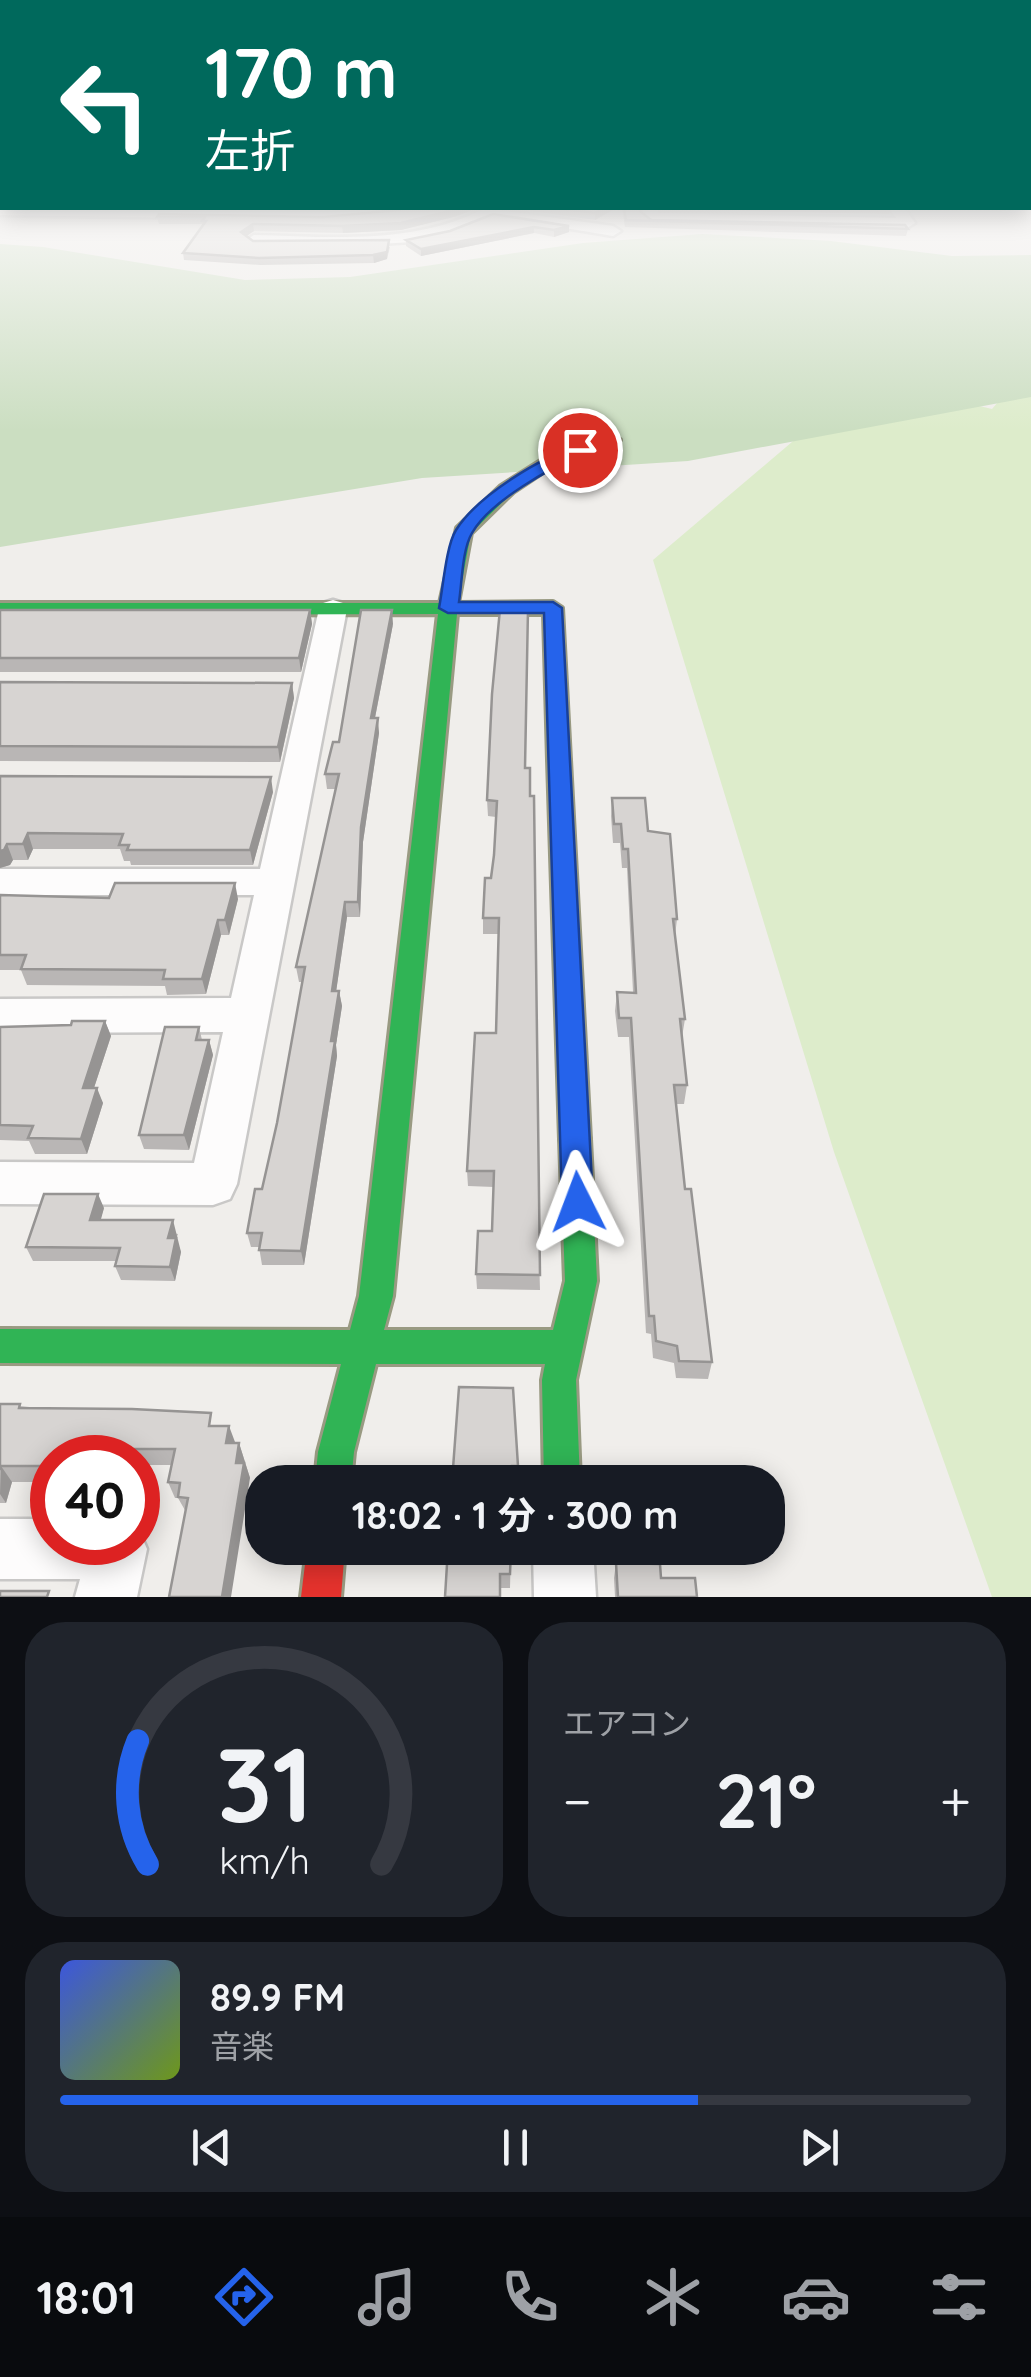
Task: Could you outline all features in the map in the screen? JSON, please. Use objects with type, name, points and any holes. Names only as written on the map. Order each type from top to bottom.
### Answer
[{"type":"street","points":[[337,1465],[376,1296],[448,608],[463,532],[508,489],[547,463],[613,440]]},
{"type":"street","points":[[0,609],[553,608],[581,1281],[559,1380],[562,1465]]},
{"type":"street","points":[[0,1183],[213,1184],[276,882],[278,777],[298,685],[333,609]]},
{"type":"street","points":[[0,882],[276,882]]},
{"type":"street","points":[[0,1016],[249,1015]]},
{"type":"street","points":[[0,1346],[567,1347]]},
{"type":"street","points":[[0,1550],[116,1549],[106,1597]]},
{"type":"street","points":[[321,1597],[324,1565]]},
{"type":"street","points":[[564,1565],[565,1597]]},
{"type":"green space","points":[[0,283],[1031,283],[1031,397],[688,461],[422,478],[0,547]]},
{"type":"green space","points":[[1031,364],[1031,1597],[992,1597],[834,1152],[653,560],[866,379],[992,409]]},
{"type":"building","points":[[500,609],[528,609],[525,768],[530,768],[530,796],[534,796],[540,1275],[476,1274],[478,1231],[492,1231],[494,1171],[467,1171],[475,1033],[496,1033],[499,918],[483,918],[485,878],[491,878],[494,855],[497,801],[487,800]]},
{"type":"building","points":[[0,610],[310,610],[299,658],[0,658]]},
{"type":"building","points":[[361,610],[392,610],[371,718],[378,718],[361,827],[358,902],[345,902],[332,991],[339,991],[331,1041],[335,1041],[301,1251],[259,1250],[262,1233],[247,1233],[255,1189],[262,1189],[277,1123],[305,967],[296,967],[339,774],[325,774],[333,742],[339,742]]},
{"type":"building","points":[[0,682],[292,683],[278,747],[0,746]]},
{"type":"building","points":[[0,776],[271,777],[250,850],[127,850],[129,845],[119,845],[123,834],[28,833],[23,844],[7,844],[0,851]]},
{"type":"building","points":[[612,798],[645,798],[648,831],[670,834],[687,1085],[674,1085],[685,1189],[691,1189],[712,1362],[679,1361],[677,1346],[656,1341],[654,1316],[649,1316],[631,1018],[619,1018],[617,992],[636,993],[628,849],[623,849],[621,824],[614,824]]},
{"type":"building","points":[[115,883],[235,883],[225,920],[218,920],[202,979],[163,979],[165,970],[21,969],[26,955],[0,955],[0,895],[109,898]]},
{"type":"building","points":[[72,1021],[105,1021],[83,1088],[97,1088],[81,1139],[28,1138],[33,1126],[0,1125],[0,1027],[71,1025]]},
{"type":"building","points":[[165,1027],[199,1027],[196,1040],[209,1040],[184,1135],[139,1135]]},
{"type":"building","points":[[44,1194],[98,1194],[90,1220],[173,1220],[168,1238],[176,1238],[170,1267],[115,1266],[120,1248],[26,1247]]},
{"type":"building","points":[[459,1387],[513,1388],[518,1465],[453,1465]]},
{"type":"building","points":[[0,1404],[20,1404],[19,1408],[211,1413],[209,1426],[229,1426],[226,1443],[239,1443],[236,1463],[244,1463],[222,1597],[169,1597],[188,1498],[178,1497],[180,1483],[168,1482],[175,1449],[160,1449],[160,1435],[30,1435],[30,1466],[1,1466],[0,1470]]},
{"type":"building","points":[[447,1565],[510,1565],[510,1574],[500,1574],[500,1597],[445,1597]]},
{"type":"building","points":[[616,1565],[660,1565],[661,1578],[695,1578],[697,1597],[618,1597]]},
{"type":"building","points":[[0,1591],[49,1591],[47,1597],[0,1597]]},
{"type":"traffic: fast","points":[[335,1465],[376,1296],[448,608],[463,532],[507,489],[547,463],[613,440]]},
{"type":"traffic: fast","points":[[0,609],[553,608],[559,760]]},
{"type":"traffic: fast","points":[[562,1465],[559,1380],[581,1281],[575,1139]]},
{"type":"traffic: fast","points":[[0,1346],[567,1347]]},
{"type":"traffic: slow","points":[[559,760],[575,1139]]},
{"type":"traffic: jam","points":[[321,1597],[324,1565]]},
{"type":"route","points":[[578,1202],[553,608],[448,608],[463,532],[508,489],[547,463],[580,450]]}]
